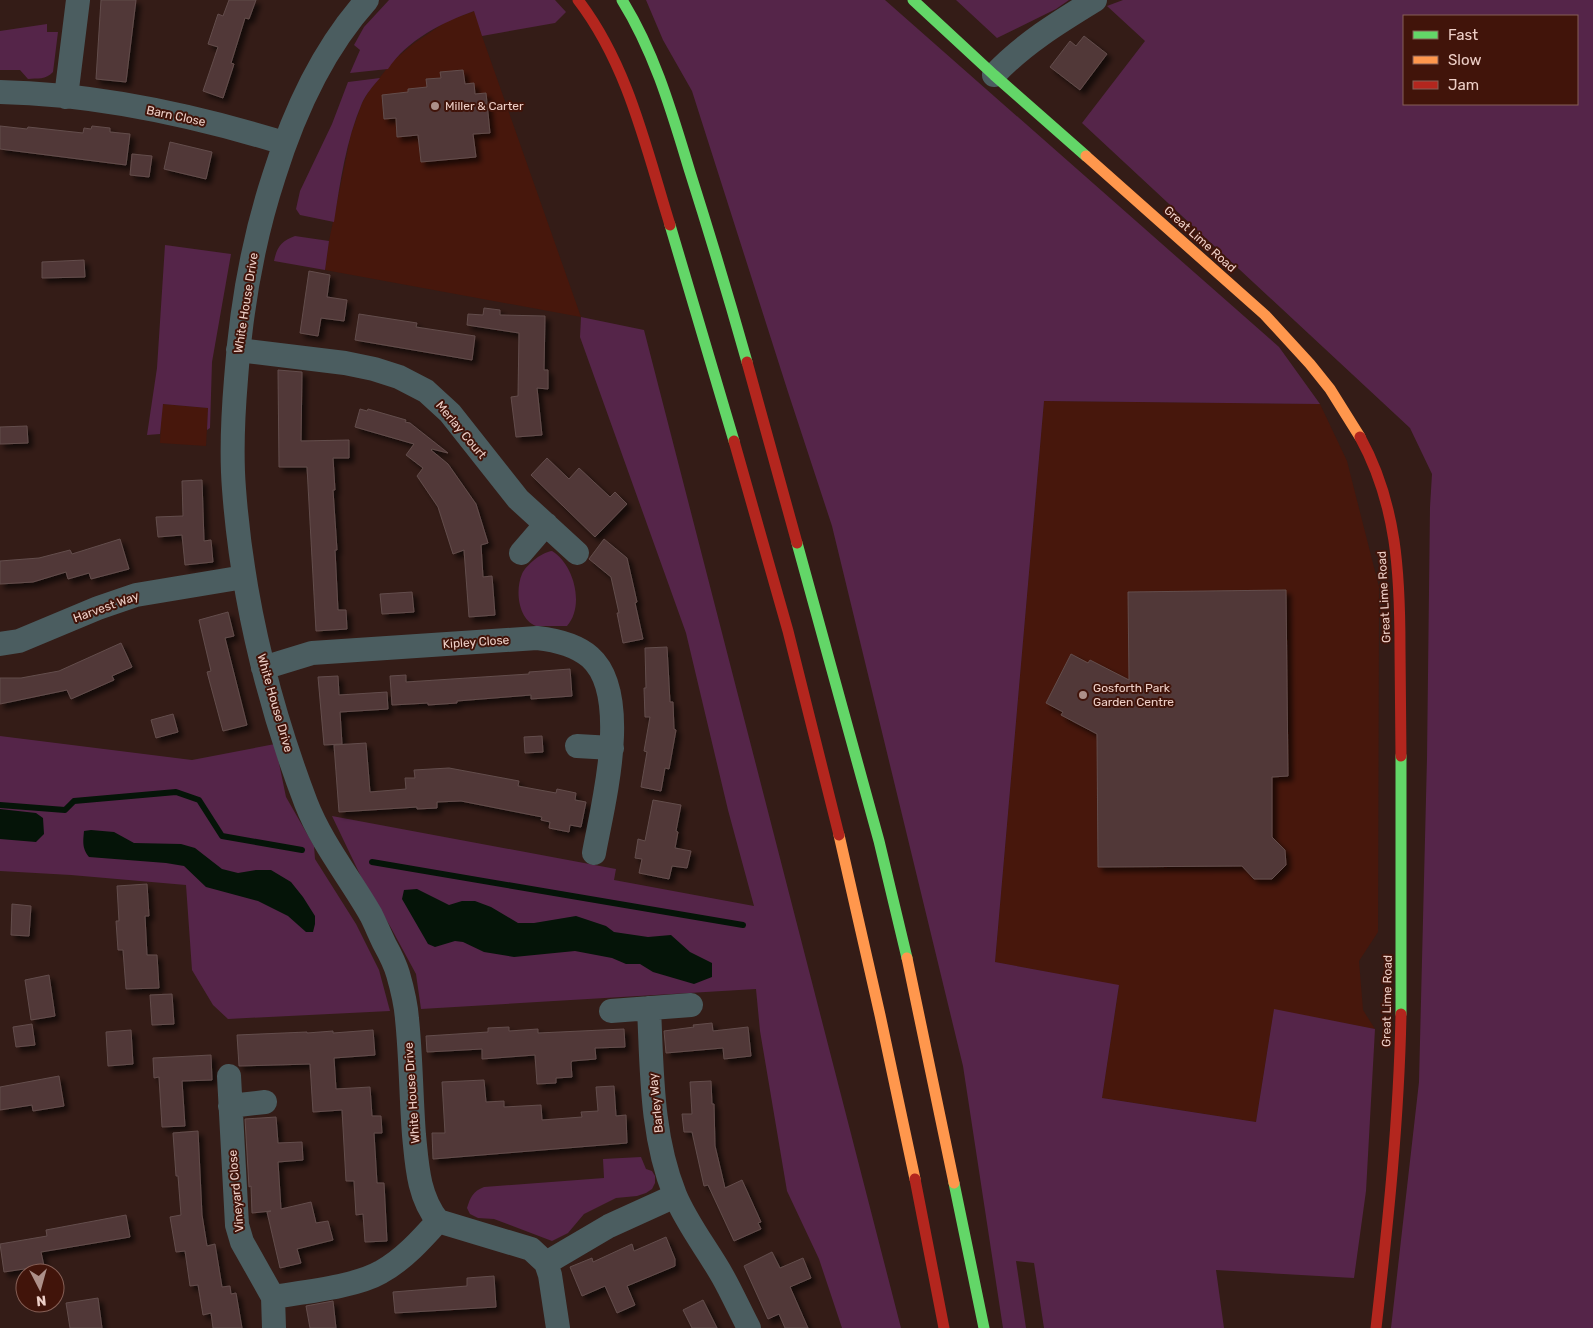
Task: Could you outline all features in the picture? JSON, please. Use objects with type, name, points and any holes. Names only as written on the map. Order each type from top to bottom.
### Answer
[{"type":"main road","points":[[578,0],[597,27],[614,61],[638,120],[764,543],[806,703],[874,983],[944,1328]]},
{"type":"main road","points":[[622,0],[637,24],[653,60],[678,129],[725,285],[879,841],[918,1005],[984,1328]]},
{"type":"main road","name":"Great Lime Road","points":[[913,0],[994,75],[1266,315],[1320,374],[1342,405],[1368,454],[1380,482],[1394,535],[1400,600],[1402,986],[1400,1069],[1391,1196],[1376,1328]]},
{"type":"street","points":[[66,97],[78,0]]},
{"type":"street","name":"White House Drive","points":[[367,0],[350,19],[309,86],[284,144],[260,218],[245,292],[238,350],[232,425],[233,479],[244,577],[263,668],[295,772],[308,808],[330,849],[371,916],[398,974],[407,1016],[418,1174],[428,1208],[438,1221]]},
{"type":"street","points":[[994,75],[1006,62],[1040,34],[1095,0]]},
{"type":"street","name":"Barn Close","points":[[0,92],[66,97],[179,115],[284,144]]},
{"type":"street","name":"Merlay Court","points":[[238,350],[345,363],[374,369],[399,377],[426,391],[450,413],[518,499],[578,553]]},
{"type":"street","points":[[521,553],[546,524]]},
{"type":"street","name":"Harvest Way","points":[[0,644],[19,641],[98,608],[136,595],[244,577]]},
{"type":"street","name":"Kipley Close","points":[[263,668],[312,653],[536,638],[556,640],[574,647],[590,657],[599,668],[607,684],[610,700],[612,748],[594,853]]},
{"type":"street","points":[[577,746],[612,748]]},
{"type":"street","points":[[611,1011],[691,1005]]},
{"type":"street","name":"Barley Way","points":[[649,1008],[654,1112],[675,1196],[723,1277],[749,1328]]},
{"type":"street","name":"Vineyard Close","points":[[229,1076],[237,1225],[242,1242],[273,1297],[274,1328]]},
{"type":"street","points":[[230,1106],[265,1102]]},
{"type":"street","points":[[546,1263],[609,1226],[675,1196]]},
{"type":"street","points":[[273,1297],[361,1280],[381,1272],[405,1254],[438,1221],[531,1249],[546,1263],[550,1275],[558,1328]]},
{"type":"shaded area","points":[[389,0],[555,0],[566,12],[555,23],[482,36],[474,11],[426,33],[405,49],[388,69],[350,73],[360,50],[354,45],[364,27]]},
{"type":"shaded area","points":[[646,0],[885,0],[1279,347],[1320,404],[1044,401],[995,962],[1119,985],[1102,1098],[1256,1122],[1274,1009],[1375,1029],[1366,1191],[1354,1278],[1216,1270],[1224,1328],[1044,1328],[1034,1263],[1016,1261],[1026,1328],[1003,1328],[963,1066],[832,526],[692,91],[663,40]]},
{"type":"shaded area","points":[[956,0],[1069,0],[1056,9],[997,38]]},
{"type":"shaded area","points":[[1123,0],[1593,0],[1593,1328],[1391,1328],[1419,1082],[1432,474],[1410,428],[1082,123],[1145,41],[1107,6]]},
{"type":"shaded area","points":[[475,11],[482,36],[581,317],[325,270],[329,241],[351,134],[362,103],[393,61],[413,44],[447,21]]},
{"type":"shaded area","points":[[47,24],[47,32],[58,32],[53,72],[50,75],[28,79],[20,70],[0,70],[0,31]]},
{"type":"shaded area","points":[[380,78],[370,90],[356,117],[344,162],[334,222],[300,215],[296,209],[300,191],[332,124],[348,82]]},
{"type":"shaded area","points":[[295,236],[329,241],[325,270],[274,261],[280,245]]},
{"type":"shaded area","points":[[165,245],[231,254],[212,362],[210,428],[207,430],[208,408],[163,404],[160,434],[147,435],[157,368]]},
{"type":"shaded area","points":[[581,317],[644,330],[901,1328],[842,1328],[819,1259],[787,1191],[760,1031],[756,989],[421,1009],[416,974],[365,885],[332,816],[616,869],[614,880],[754,906],[728,810],[686,633],[580,337]]},
{"type":"shaded area","name":"Gosforth Park Garden Centre","points":[[1044,401],[1320,404],[1347,461],[1379,587],[1378,932],[1359,961],[1363,1010],[1375,1029],[1274,1010],[1256,1122],[1102,1098],[1119,986],[995,962]]},
{"type":"shaded area","points":[[162,404],[208,408],[206,446],[160,443]]},
{"type":"shaded area","points":[[552,551],[560,557],[571,575],[576,597],[575,608],[567,626],[536,626],[525,617],[522,611],[519,596],[520,581],[524,570],[531,563],[539,556]]},
{"type":"shaded area","points":[[0,736],[192,760],[275,744],[286,797],[314,846],[315,859],[356,924],[379,970],[390,1011],[228,1019],[213,1005],[192,970],[186,885],[0,871]]},
{"type":"shaded area","points":[[0,809],[36,813],[43,818],[44,834],[36,842],[0,839]]},
{"type":"shaded area","points":[[84,831],[114,832],[134,843],[181,844],[195,848],[222,869],[238,873],[271,870],[291,882],[303,897],[315,916],[313,932],[306,932],[288,916],[258,901],[206,887],[184,866],[89,857],[84,848],[83,838]]},
{"type":"shaded area","points":[[417,889],[449,905],[462,901],[475,901],[491,907],[518,923],[534,923],[576,916],[606,926],[614,932],[648,937],[671,935],[690,952],[712,963],[712,977],[694,984],[653,972],[640,964],[626,964],[612,958],[575,951],[514,957],[484,952],[463,942],[455,941],[435,947],[428,944],[402,899],[404,890]]},
{"type":"shaded area","points":[[641,1157],[646,1169],[652,1171],[655,1176],[655,1183],[652,1189],[637,1196],[616,1198],[584,1214],[568,1233],[552,1241],[494,1219],[478,1218],[470,1214],[467,1208],[472,1195],[484,1187],[604,1178],[603,1159]]},
{"type":"building","points":[[101,0],[136,0],[126,82],[96,79]]},
{"type":"building","points":[[229,0],[256,0],[249,19],[245,18],[231,63],[234,64],[223,98],[203,91],[218,47],[208,44],[218,14],[223,16]]},
{"type":"building","points":[[1084,36],[1107,54],[1080,90],[1050,67],[1070,41],[1076,46]]},
{"type":"building","name":"Miller & Carter","points":[[463,70],[465,84],[474,83],[475,94],[486,93],[490,133],[473,134],[476,157],[421,162],[418,135],[397,137],[396,118],[384,119],[382,95],[408,92],[408,89],[427,87],[426,79],[441,78],[440,72]]},
{"type":"building","points":[[0,126],[83,133],[84,128],[91,129],[92,126],[110,128],[110,132],[130,134],[126,165],[0,149]]},
{"type":"building","points":[[170,142],[212,152],[206,179],[164,169]]},
{"type":"building","points":[[132,154],[152,156],[149,177],[130,175]]},
{"type":"building","points":[[84,260],[85,277],[42,278],[42,262]]},
{"type":"building","points":[[309,271],[330,275],[327,297],[347,300],[344,321],[321,318],[318,336],[300,333]]},
{"type":"building","points":[[484,308],[500,310],[500,315],[545,316],[544,370],[548,370],[548,389],[537,388],[542,435],[516,437],[511,397],[518,396],[519,333],[467,325],[468,314],[483,315]]},
{"type":"building","points":[[359,314],[417,323],[416,327],[475,336],[472,360],[355,340]]},
{"type":"building","points":[[278,370],[302,372],[301,441],[349,440],[349,458],[333,458],[338,610],[346,610],[347,629],[316,631],[307,467],[279,467]]},
{"type":"building","points":[[360,409],[367,411],[368,409],[406,420],[405,422],[410,423],[448,453],[431,450],[448,464],[476,504],[488,543],[481,545],[483,577],[492,576],[495,615],[469,617],[464,550],[453,554],[438,507],[417,476],[423,468],[406,455],[414,444],[355,427]]},
{"type":"building","points":[[27,426],[28,443],[0,444],[0,427]]},
{"type":"building","points":[[547,458],[569,479],[579,468],[610,497],[615,492],[627,504],[595,537],[531,475]]},
{"type":"building","points":[[202,480],[204,541],[211,540],[213,562],[185,565],[182,535],[158,537],[156,517],[183,516],[182,481]]},
{"type":"building","points":[[120,539],[129,569],[91,579],[89,573],[68,579],[66,572],[33,582],[0,584],[0,561],[39,558],[70,550],[72,554]]},
{"type":"building","points":[[604,539],[627,558],[643,639],[623,643],[611,577],[589,559]]},
{"type":"building","points":[[1286,590],[1288,776],[1272,777],[1272,837],[1285,850],[1286,865],[1272,879],[1254,879],[1242,866],[1098,867],[1097,734],[1061,715],[1063,712],[1046,703],[1071,654],[1088,663],[1090,660],[1129,680],[1128,592]]},
{"type":"building","points":[[412,592],[414,612],[382,614],[380,594]]},
{"type":"building","points":[[228,612],[234,636],[225,638],[247,725],[223,731],[207,672],[211,671],[199,620]]},
{"type":"building","points":[[121,643],[132,667],[112,676],[114,680],[71,699],[67,690],[0,704],[0,678],[21,678],[59,671]]},
{"type":"building","points":[[667,647],[670,702],[673,702],[674,729],[676,730],[669,769],[665,768],[661,791],[641,787],[647,752],[644,751],[650,717],[645,717],[645,648]]},
{"type":"building","points":[[570,669],[572,696],[531,699],[531,695],[457,701],[457,703],[392,705],[390,676],[406,675],[406,682],[529,674],[529,672]]},
{"type":"building","points":[[338,676],[339,695],[387,692],[388,709],[340,712],[342,744],[324,745],[318,677]]},
{"type":"building","points":[[173,714],[178,732],[156,738],[151,720]]},
{"type":"building","points":[[542,736],[543,752],[525,753],[524,737]]},
{"type":"building","points":[[366,743],[370,792],[406,789],[405,778],[415,778],[414,770],[449,768],[519,781],[518,786],[556,793],[557,789],[576,793],[575,800],[586,802],[581,827],[570,825],[569,832],[549,828],[550,822],[541,820],[542,817],[461,801],[437,802],[437,808],[417,809],[417,807],[339,812],[334,745]]},
{"type":"building","points":[[653,800],[681,805],[675,848],[691,851],[687,868],[672,866],[669,879],[639,873],[642,859],[635,858],[638,839],[645,841]]},
{"type":"building","points":[[147,884],[149,916],[145,916],[147,955],[157,955],[159,988],[126,989],[123,950],[118,950],[116,921],[119,921],[117,886]]},
{"type":"building","points":[[12,904],[31,906],[29,936],[11,935]]},
{"type":"building","points":[[49,975],[55,1016],[31,1020],[25,980]]},
{"type":"building","points":[[172,994],[174,1024],[152,1025],[150,995]]},
{"type":"building","points":[[712,1023],[713,1031],[748,1027],[751,1056],[724,1059],[723,1048],[666,1053],[664,1031]]},
{"type":"building","points":[[32,1024],[35,1045],[16,1047],[13,1027]]},
{"type":"building","points":[[509,1027],[509,1031],[538,1029],[538,1033],[624,1029],[625,1047],[595,1048],[596,1059],[572,1061],[572,1077],[556,1078],[556,1083],[537,1084],[535,1055],[482,1059],[482,1049],[427,1052],[426,1036],[488,1032],[488,1028]]},
{"type":"building","points":[[131,1030],[133,1064],[108,1066],[106,1032]]},
{"type":"building","points":[[373,1030],[375,1055],[334,1058],[336,1089],[370,1087],[372,1116],[381,1116],[382,1133],[374,1133],[377,1183],[384,1183],[387,1241],[365,1242],[363,1214],[356,1215],[354,1181],[346,1181],[342,1110],[313,1112],[310,1064],[239,1066],[237,1035],[333,1031],[333,1033]]},
{"type":"building","points":[[211,1055],[212,1080],[182,1081],[185,1126],[162,1127],[159,1077],[154,1078],[153,1058]]},
{"type":"building","points":[[59,1076],[64,1106],[33,1111],[32,1105],[0,1110],[0,1087]]},
{"type":"building","points":[[484,1080],[486,1102],[504,1101],[504,1107],[541,1105],[542,1120],[582,1117],[581,1112],[598,1111],[596,1087],[614,1086],[616,1116],[626,1115],[627,1143],[433,1159],[432,1133],[445,1133],[442,1082]]},
{"type":"building","points":[[711,1081],[712,1104],[714,1104],[715,1146],[725,1188],[742,1180],[761,1222],[758,1223],[761,1229],[734,1241],[708,1185],[704,1186],[692,1132],[684,1132],[682,1114],[692,1114],[690,1082]]},
{"type":"building","points":[[276,1117],[278,1143],[302,1142],[303,1160],[278,1162],[281,1209],[311,1202],[316,1223],[328,1221],[333,1240],[297,1249],[301,1263],[280,1268],[267,1212],[271,1211],[252,1213],[245,1119]]},
{"type":"building","points":[[198,1131],[202,1215],[207,1246],[215,1244],[222,1287],[230,1286],[231,1294],[236,1293],[242,1328],[213,1328],[211,1313],[203,1315],[198,1285],[190,1286],[185,1251],[176,1252],[170,1217],[181,1215],[173,1133]]},
{"type":"building","points":[[126,1215],[130,1237],[41,1252],[43,1263],[15,1263],[15,1270],[4,1272],[0,1244],[47,1236],[46,1230]]},
{"type":"building","points":[[666,1237],[675,1259],[675,1266],[627,1286],[635,1305],[617,1313],[605,1286],[582,1296],[570,1267],[592,1258],[593,1262],[632,1244],[634,1251]]},
{"type":"building","points":[[772,1252],[780,1268],[803,1258],[811,1278],[790,1287],[808,1328],[785,1328],[779,1314],[768,1319],[744,1266]]},
{"type":"building","points":[[494,1276],[496,1307],[395,1313],[393,1292],[467,1286],[467,1278]]},
{"type":"building","points":[[98,1298],[102,1328],[70,1328],[66,1303]]},
{"type":"building","points":[[703,1300],[717,1328],[692,1328],[683,1310]]},
{"type":"building","points":[[333,1301],[336,1328],[310,1328],[306,1306]]},
{"type":"waterway","points":[[0,805],[65,810],[74,801],[176,792],[199,800],[222,836],[302,850]]},
{"type":"waterway","points":[[372,862],[743,925]]},
{"type":"traffic: fast","points":[[622,0],[634,20],[662,84],[747,362]]},
{"type":"traffic: fast","points":[[913,0],[1086,156]]},
{"type":"traffic: fast","points":[[670,225],[734,441]]},
{"type":"traffic: fast","points":[[797,543],[879,841],[907,958]]},
{"type":"traffic: fast","points":[[1401,756],[1401,1014]]},
{"type":"traffic: fast","points":[[954,1183],[984,1328]]},
{"type":"traffic: slow","points":[[1086,156],[1265,315],[1330,389],[1360,437]]},
{"type":"traffic: slow","points":[[839,835],[915,1179]]},
{"type":"traffic: slow","points":[[907,958],[954,1183]]},
{"type":"traffic: jam","points":[[578,0],[595,25],[623,79],[644,137],[670,225]]},
{"type":"traffic: jam","points":[[747,362],[797,543]]},
{"type":"traffic: jam","points":[[1360,437],[1382,488],[1394,540],[1400,621],[1401,756]]},
{"type":"traffic: jam","points":[[734,441],[788,631],[839,835]]},
{"type":"traffic: jam","points":[[1376,1328],[1389,1210],[1401,1014]]},
{"type":"traffic: jam","points":[[915,1179],[944,1328]]},
{"type":"place","name":"Miller & Carter","points":[[435,106]]},
{"type":"place","name":"Gosforth Park Garden Centre","points":[[1083,695]]}]
